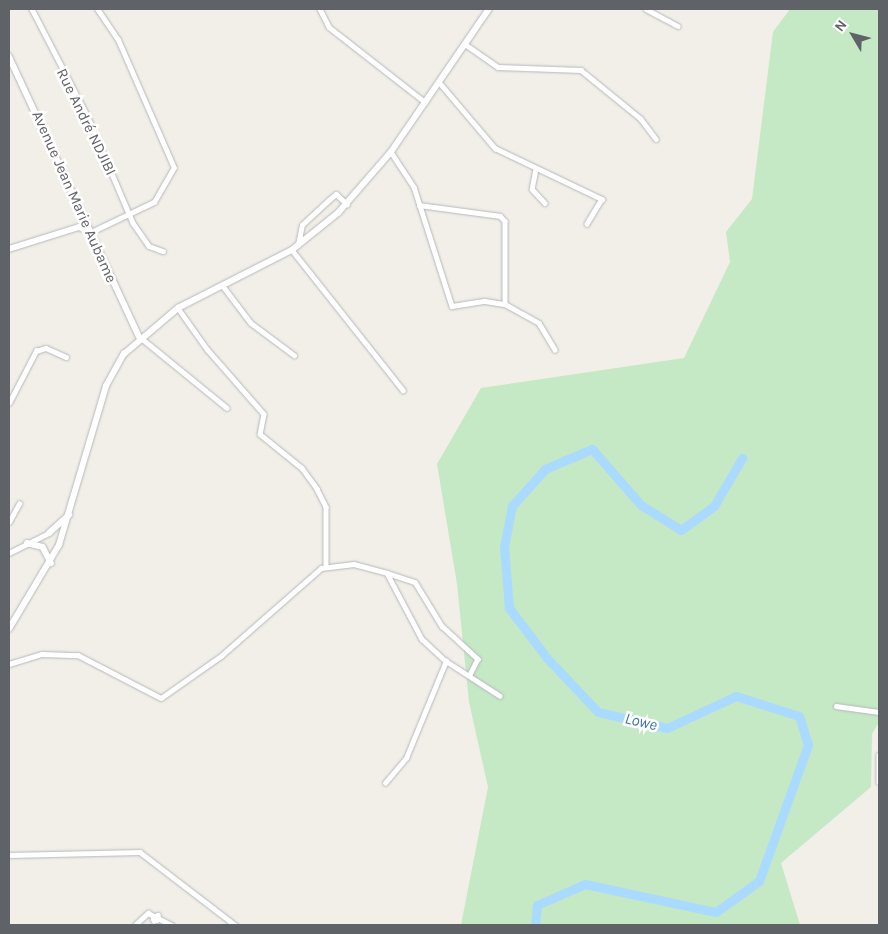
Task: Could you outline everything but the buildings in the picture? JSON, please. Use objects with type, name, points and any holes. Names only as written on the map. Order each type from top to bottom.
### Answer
[{"type":"street","name":"Rue André NDJIBI","points":[[32,9],[144,241],[163,252]]},
{"type":"street","points":[[9,248],[79,227],[91,231],[131,214],[156,200],[174,168],[118,40],[97,9]]},
{"type":"street","points":[[320,9],[329,27],[425,102]]},
{"type":"street","points":[[9,629],[51,562],[62,539],[106,386],[117,363],[139,336],[178,308],[292,250],[347,204],[391,152],[489,9]]},
{"type":"street","points":[[646,9],[678,26]]},
{"type":"street","points":[[465,44],[498,67],[581,70],[641,118],[656,139]]},
{"type":"street","name":"Avenue Jean Marie Aubame","points":[[9,56],[139,336]]},
{"type":"street","points":[[438,82],[490,144],[536,169],[602,199],[587,224]]},
{"type":"street","points":[[391,152],[408,173],[452,306],[485,301],[505,304],[539,323],[555,350]]},
{"type":"street","points":[[536,169],[532,189],[545,203]]},
{"type":"street","points":[[298,246],[302,225],[336,194],[347,204]]},
{"type":"street","points":[[419,205],[500,216],[505,221],[505,304]]},
{"type":"street","points":[[79,227],[84,216]]},
{"type":"street","points":[[292,250],[403,390]]},
{"type":"street","points":[[224,286],[251,323],[294,355]]},
{"type":"street","points":[[178,308],[207,349],[264,414],[260,434],[302,468],[317,488],[326,507],[326,566]]},
{"type":"street","points":[[139,336],[227,408]]},
{"type":"street","points":[[9,403],[36,351],[46,348],[66,357]]},
{"type":"street","points":[[9,522],[18,504]]},
{"type":"street","points":[[9,553],[49,533],[71,511]]},
{"type":"street","points":[[49,533],[62,539]]},
{"type":"street","points":[[28,543],[42,547],[51,562]]},
{"type":"street","points":[[9,664],[42,654],[78,655],[161,698],[221,656],[326,566],[354,564],[415,582],[442,626],[478,659],[470,675]]},
{"type":"street","points":[[387,573],[422,639],[446,662],[470,675],[500,696]]},
{"type":"street","points":[[385,783],[406,758],[446,662]]},
{"type":"street","points":[[836,706],[879,712]]},
{"type":"street","points":[[879,755],[879,782]]},
{"type":"street","points":[[9,854],[140,852],[235,925]]},
{"type":"street","points":[[134,925],[148,913],[158,915],[172,925]]},
{"type":"green space","points":[[790,9],[879,9],[879,722],[872,734],[871,787],[781,863],[800,925],[461,925],[488,787],[469,702],[457,584],[437,464],[481,388],[684,358],[730,262],[726,232],[752,199],[773,32]]},
{"type":"waterway","name":"Lowe","points":[[535,925],[537,905],[585,884],[716,912],[759,881],[808,745],[799,716],[736,696],[667,728],[598,712],[547,658],[509,608],[504,547],[512,506],[545,469],[592,449],[641,505],[681,530],[714,506],[742,458]]}]
